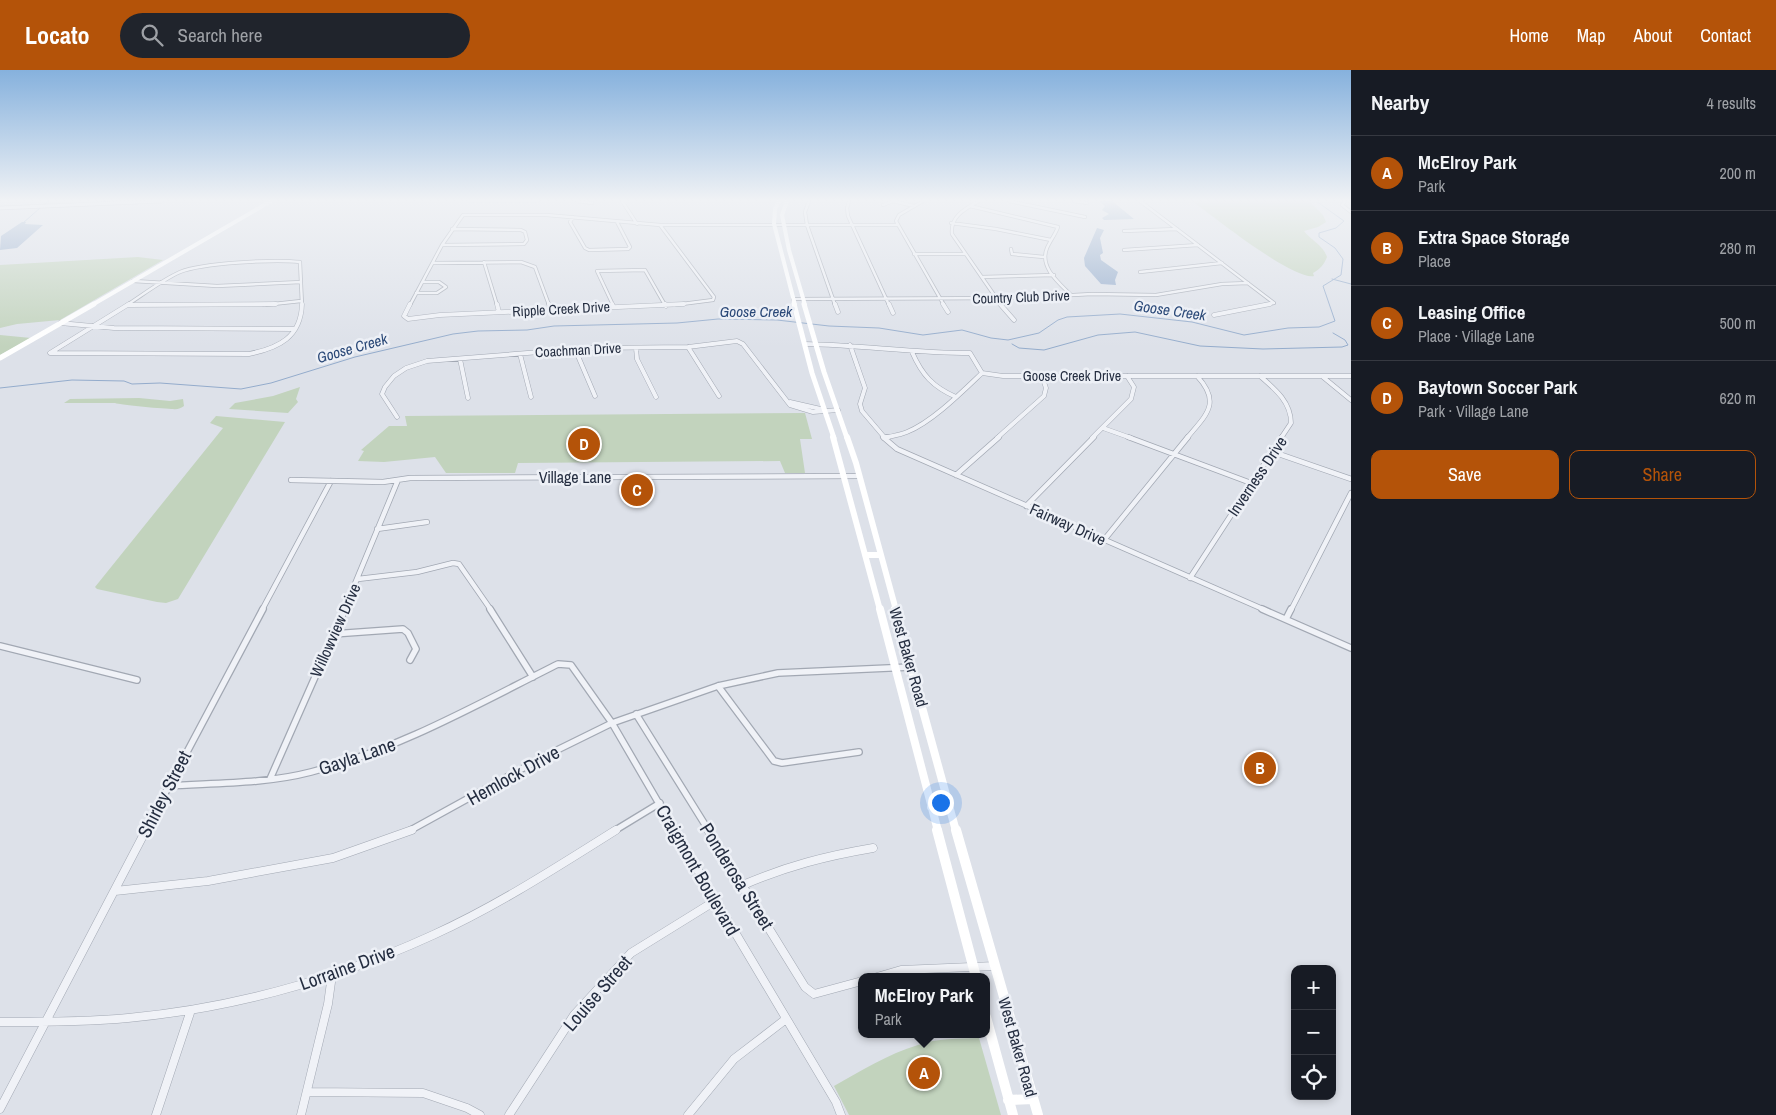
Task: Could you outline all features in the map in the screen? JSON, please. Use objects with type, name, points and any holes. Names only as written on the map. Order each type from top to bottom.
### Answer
[{"type":"main road","points":[[0,358],[187,250]]},
{"type":"main road","points":[[781,250],[789,250]]},
{"type":"main road","name":"West Baker Road","points":[[781,250],[812,373],[826,410],[866,555],[975,973]]},
{"type":"main road","name":"West Baker Road","points":[[789,250],[816,344],[859,476],[949,807],[1038,1115]]},
{"type":"main road","points":[[866,555],[881,555]]},
{"type":"main road","points":[[931,807],[949,807]]},
{"type":"main road","name":"West Baker Road","points":[[990,1032],[1013,1115]]},
{"type":"main road","points":[[1008,1100],[1033,1099]]},
{"type":"street","points":[[416,293],[441,250]]},
{"type":"street","name":"Ripple Creek Drive","points":[[416,293],[404,316],[408,319],[551,309],[666,306],[713,300],[714,297],[679,250]]},
{"type":"street","points":[[816,250],[838,312]]},
{"type":"street","points":[[864,250],[893,313]]},
{"type":"street","points":[[912,250],[948,312]]},
{"type":"street","points":[[962,250],[1014,320]]},
{"type":"street","points":[[1011,250],[1012,254],[1017,256],[1044,257]]},
{"type":"street","points":[[1046,250],[1044,257],[1047,267],[1071,295]]},
{"type":"street","points":[[1205,250],[1274,303],[1214,315]]},
{"type":"street","points":[[914,254],[965,254]]},
{"type":"street","points":[[285,260],[300,262],[301,282],[301,318],[294,329],[279,345],[259,352],[240,355],[50,353],[180,272],[192,268],[285,260]]},
{"type":"street","points":[[484,262],[499,312]]},
{"type":"street","points":[[434,263],[521,262],[533,265],[551,309]]},
{"type":"street","points":[[1140,272],[1191,264],[1222,263]]},
{"type":"street","points":[[613,306],[597,271],[645,270],[666,306]]},
{"type":"street","points":[[982,276],[1054,275]]},
{"type":"street","points":[[133,281],[162,284],[271,285],[301,282]]},
{"type":"street","points":[[416,293],[437,293],[446,287],[438,282],[423,282]]},
{"type":"street","name":"Country Club Drive","points":[[793,298],[997,298],[1071,295],[1156,295],[1222,284],[1248,283]]},
{"type":"street","points":[[128,305],[264,305],[301,301]]},
{"type":"street","points":[[60,323],[93,326],[294,329]]},
{"type":"street","name":"Coachman Drive","points":[[397,417],[382,394],[385,383],[396,373],[411,365],[427,361],[575,349],[688,347],[740,342],[790,405],[802,410],[819,412],[838,410]]},
{"type":"street","points":[[806,344],[850,345],[912,352],[970,353],[974,356],[982,373],[956,397],[912,430],[884,438]]},
{"type":"street","name":"Fairway Drive","points":[[850,345],[865,388],[860,404],[862,411],[884,438],[896,449],[1351,648]]},
{"type":"street","points":[[688,347],[719,396]]},
{"type":"street","points":[[636,348],[637,359],[656,397]]},
{"type":"street","points":[[575,349],[595,396]]},
{"type":"street","points":[[912,352],[927,381],[936,388],[956,397]]},
{"type":"street","points":[[520,354],[531,397]]},
{"type":"street","points":[[460,359],[468,398]]},
{"type":"street","name":"Goose Creek Drive","points":[[982,373],[1003,376],[1351,376]]},
{"type":"street","points":[[956,475],[1045,396],[1047,388],[1042,376]]},
{"type":"street","points":[[1026,506],[1133,396],[1134,387],[1127,376]]},
{"type":"street","points":[[1104,540],[1207,414],[1210,407],[1210,394],[1197,376]]},
{"type":"street","name":"Inverness Drive","points":[[1190,578],[1288,429],[1292,418],[1289,408],[1280,395],[1260,376]]},
{"type":"street","points":[[1323,376],[1351,400]]},
{"type":"street","points":[[1103,428],[1251,483]]},
{"type":"street","points":[[1273,452],[1351,479]]},
{"type":"street","name":"Village Lane","points":[[292,480],[383,482],[410,478],[859,476]]},
{"type":"street","name":"Willowview Drive","points":[[270,779],[358,579],[398,480]]},
{"type":"street","name":"Shirley Street","points":[[0,1109],[168,786],[331,481]]},
{"type":"street","points":[[1286,619],[1351,492]]},
{"type":"street","points":[[377,530],[427,522]]},
{"type":"street","points":[[358,579],[417,572],[453,563],[459,564],[533,677]]},
{"type":"street","points":[[333,634],[403,629],[408,633],[416,649],[410,660]]},
{"type":"street","points":[[0,646],[137,680]]},
{"type":"street","name":"Craigmont Boulevard","points":[[533,677],[558,664],[571,665],[612,723],[715,901],[836,1102],[841,1115]]},
{"type":"street","name":"Hemlock Drive","points":[[115,891],[208,881],[333,858],[415,829],[547,754],[612,723],[718,686],[778,673],[912,666]]},
{"type":"street","name":"Gayla Lane","points":[[168,786],[270,779],[310,772],[353,759],[407,739],[533,677]]},
{"type":"street","points":[[718,686],[774,762],[782,763],[859,752]]},
{"type":"street","name":"Ponderosa Street","points":[[636,714],[805,987],[814,994],[858,982]]},
{"type":"street","name":"Lorraine Drive","points":[[0,1022],[129,1018],[191,1010],[246,998],[332,975],[433,935],[482,910],[660,803]]},
{"type":"street","points":[[743,885],[776,871],[822,856],[873,848]]},
{"type":"street","name":"Louise Street","points":[[509,1115],[574,1015],[631,953],[715,901]]},
{"type":"street","points":[[891,973],[901,970],[995,966]]},
{"type":"street","points":[[301,1115],[328,1004],[332,975]]},
{"type":"street","points":[[156,1115],[191,1010]]},
{"type":"street","points":[[688,1115],[734,1059],[786,1019]]},
{"type":"street","points":[[308,1092],[423,1093],[468,1108],[480,1115]]},
{"type":"green space","points":[[1259,250],[1323,250],[1327,257],[1322,267],[1313,273],[1314,276],[1303,275]]},
{"type":"green space","points":[[138,257],[163,260],[60,320],[17,324],[0,328],[0,265]]},
{"type":"green space","points":[[0,335],[31,338],[0,355]]},
{"type":"green space","points":[[300,387],[296,399],[298,402],[288,413],[229,409],[235,403],[273,396]]},
{"type":"green space","points":[[139,398],[170,401],[183,399],[184,406],[174,409],[115,403],[64,403],[70,399]]},
{"type":"green space","points":[[805,413],[812,439],[800,439],[805,473],[785,473],[780,461],[518,463],[515,473],[446,473],[435,457],[384,462],[358,461],[364,451],[361,450],[389,426],[407,426],[405,416]]},
{"type":"green space","points":[[216,416],[285,422],[178,599],[166,603],[157,602],[97,589],[95,587],[223,428],[210,423]]},
{"type":"green space","points":[[979,1038],[1001,1115],[849,1115],[834,1086],[885,1058],[918,1045],[940,1040]]},
{"type":"water","points":[[1088,250],[1102,250],[1103,253],[1100,255],[1101,260],[1118,272],[1115,280],[1116,285],[1101,284],[1085,266],[1084,258]]},
{"type":"waterway","name":"Goose Creek","points":[[1334,279],[1341,275],[1343,259],[1336,250]]},
{"type":"waterway","name":"Goose Creek","points":[[0,388],[72,380],[124,381],[132,384],[160,383],[241,389],[271,383],[355,357],[453,334],[478,331],[527,330],[554,326],[677,323],[718,319],[777,320],[829,326],[879,328],[923,335],[962,330],[991,338],[1008,340],[1039,333],[1058,320],[1067,317],[1120,314],[1192,322],[1244,335],[1288,328],[1319,327],[1335,321],[1323,286],[1334,279]]},
{"type":"waterway","points":[[1334,279],[1351,284]]},
{"type":"waterway","points":[[1012,344],[1019,348],[1044,350],[1098,335],[1135,332],[1200,346],[1263,349],[1342,347],[1348,345],[1345,340],[1333,333]]},
{"type":"place","name":"Baytown Soccer Park","points":[[584,444]]},
{"type":"place","name":"Leasing Office","points":[[637,490]]},
{"type":"place","name":"Extra Space Storage","points":[[1260,768]]},
{"type":"place","name":"McElroy Park","points":[[924,1073]]}]
